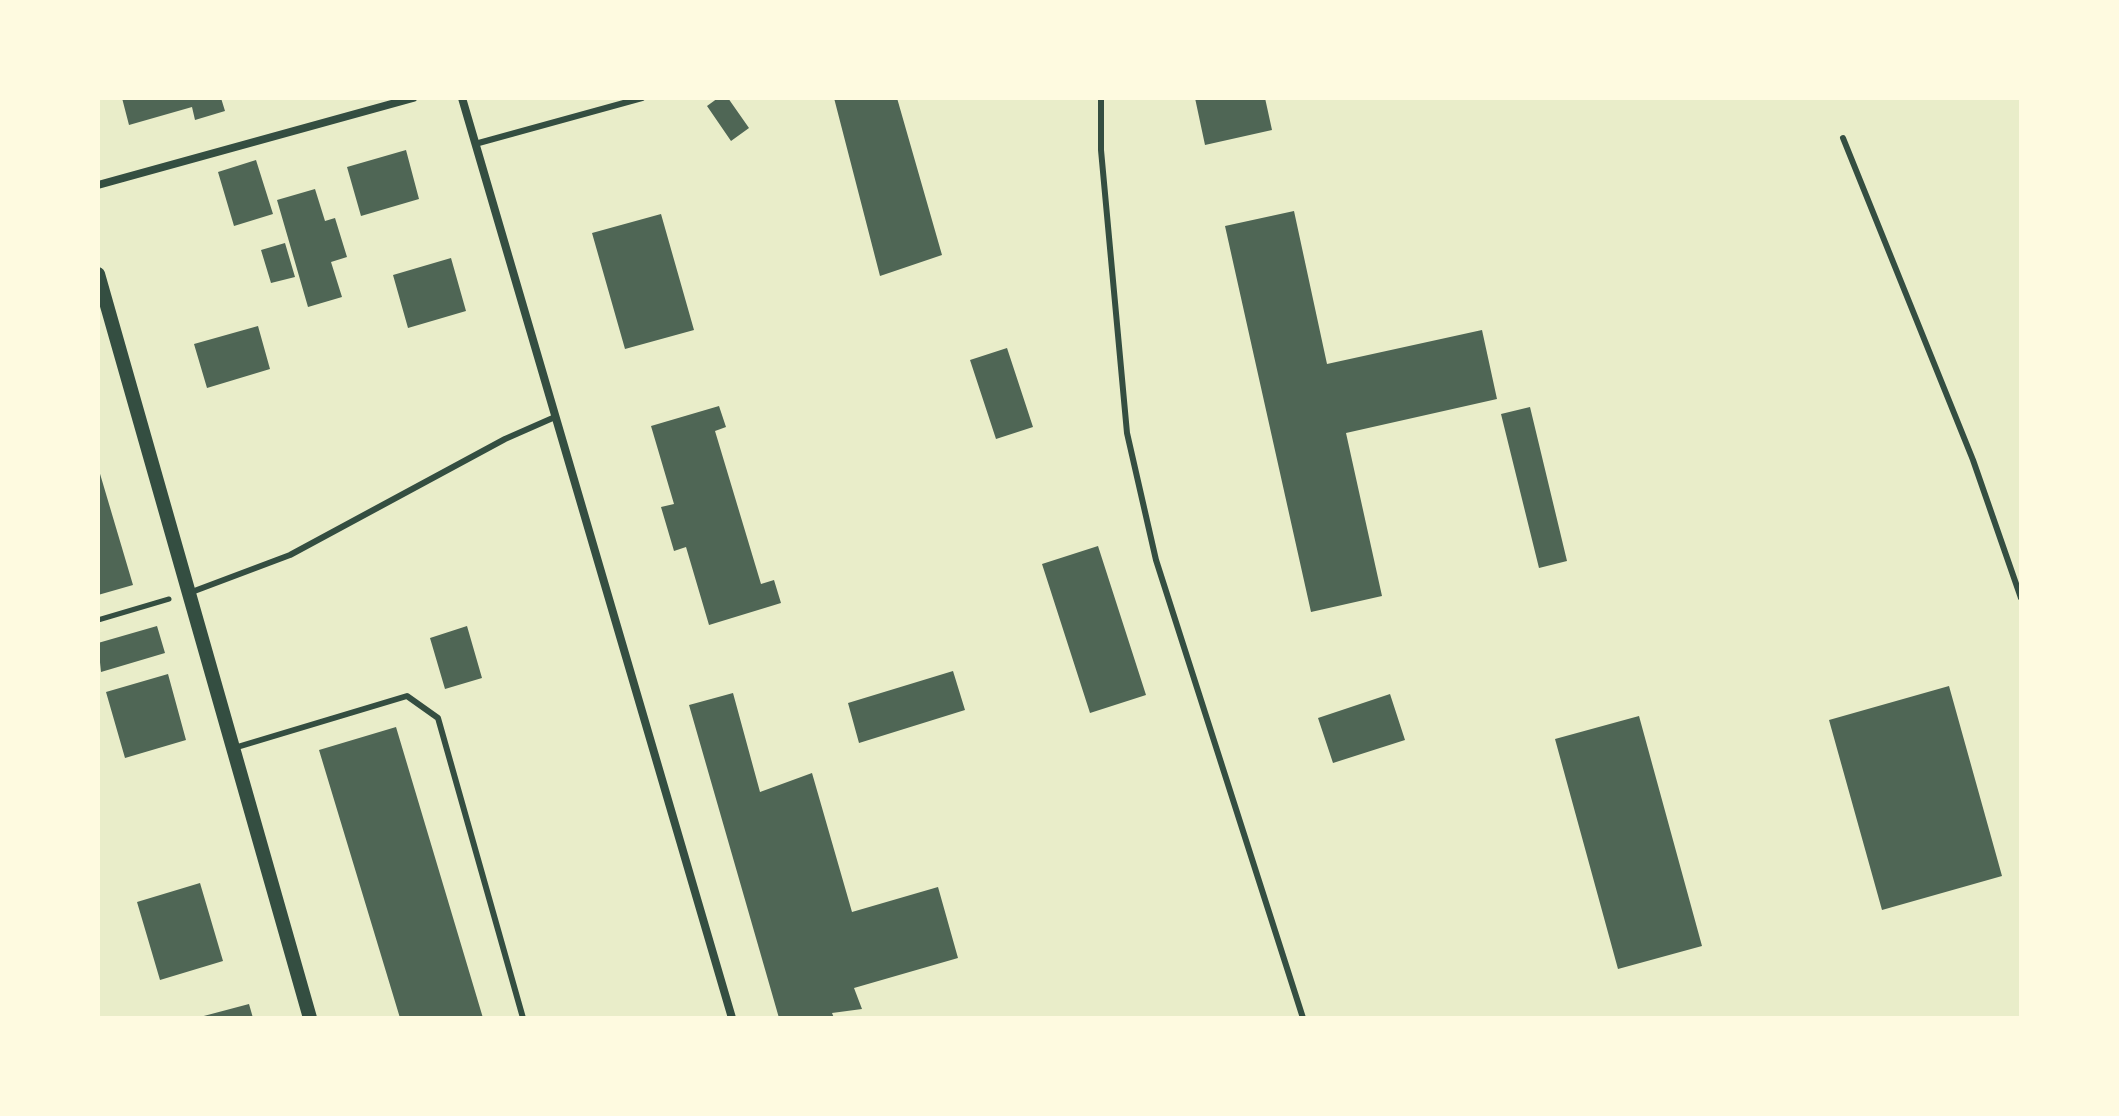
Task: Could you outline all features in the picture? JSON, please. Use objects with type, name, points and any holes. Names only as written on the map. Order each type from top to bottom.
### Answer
[{"type":"street","points":[[98,185],[413,98]]},
{"type":"street","points":[[462,98],[732,1018]]},
{"type":"street","points":[[98,274],[310,1018]]},
{"type":"lane","points":[[475,144],[642,98]]},
{"type":"lane","points":[[1101,98],[1101,150],[1127,433],[1156,560],[1303,1018]]},
{"type":"lane","points":[[1843,138],[1973,460],[2021,598]]},
{"type":"lane","points":[[189,593],[290,555],[505,439],[555,417]]},
{"type":"lane","points":[[234,748],[407,696],[438,718],[523,1018]]},
{"type":"path","points":[[98,620],[189,593]]},
{"type":"building","points":[[122,98],[221,98],[225,111],[195,120],[192,107],[129,125]]},
{"type":"building","points":[[718,98],[728,98],[749,128],[731,141],[707,106]]},
{"type":"building","points":[[834,98],[897,98],[942,255],[880,276]]},
{"type":"building","points":[[1195,98],[1265,98],[1272,130],[1205,145]]},
{"type":"building","points":[[406,150],[419,199],[361,216],[347,167]]},
{"type":"building","points":[[256,160],[273,214],[234,226],[218,172]]},
{"type":"building","points":[[315,189],[325,221],[335,218],[347,257],[331,262],[342,297],[308,307],[277,200]]},
{"type":"building","points":[[1294,211],[1327,364],[1482,330],[1497,399],[1346,433],[1382,596],[1311,612],[1225,226]]},
{"type":"building","points":[[661,214],[694,330],[625,349],[592,233]]},
{"type":"building","points":[[285,243],[295,277],[271,283],[261,250]]},
{"type":"building","points":[[451,258],[466,311],[408,328],[393,275]]},
{"type":"building","points":[[258,326],[270,369],[207,388],[194,344]]},
{"type":"building","points":[[1007,348],[1033,427],[996,439],[970,360]]},
{"type":"building","points":[[719,406],[726,427],[715,431],[761,584],[774,580],[781,603],[709,625],[686,547],[674,551],[661,507],[674,504],[651,426]]},
{"type":"building","points":[[1530,407],[1567,561],[1539,568],[1501,414]]},
{"type":"building","points":[[98,467],[133,585],[98,595]]},
{"type":"building","points":[[1098,546],[1146,695],[1090,713],[1042,564]]},
{"type":"building","points":[[157,626],[165,653],[101,672],[98,643]]},
{"type":"building","points":[[467,626],[482,678],[445,689],[430,638]]},
{"type":"building","points":[[953,671],[965,710],[859,743],[848,703]]},
{"type":"building","points":[[168,674],[186,740],[125,758],[106,692]]},
{"type":"building","points":[[1949,686],[2002,876],[1882,910],[1829,720]]},
{"type":"building","points":[[733,693],[760,792],[812,773],[852,912],[938,887],[958,958],[854,988],[862,1009],[832,1013],[834,1018],[779,1018],[689,705]]},
{"type":"building","points":[[1390,694],[1405,740],[1333,763],[1318,718]]},
{"type":"building","points":[[1639,716],[1702,946],[1618,969],[1555,739]]},
{"type":"building","points":[[396,727],[483,1018],[400,1018],[319,750]]},
{"type":"building","points":[[200,883],[223,961],[160,980],[137,902]]},
{"type":"building","points":[[249,1004],[253,1018],[200,1018],[200,1017]]}]
